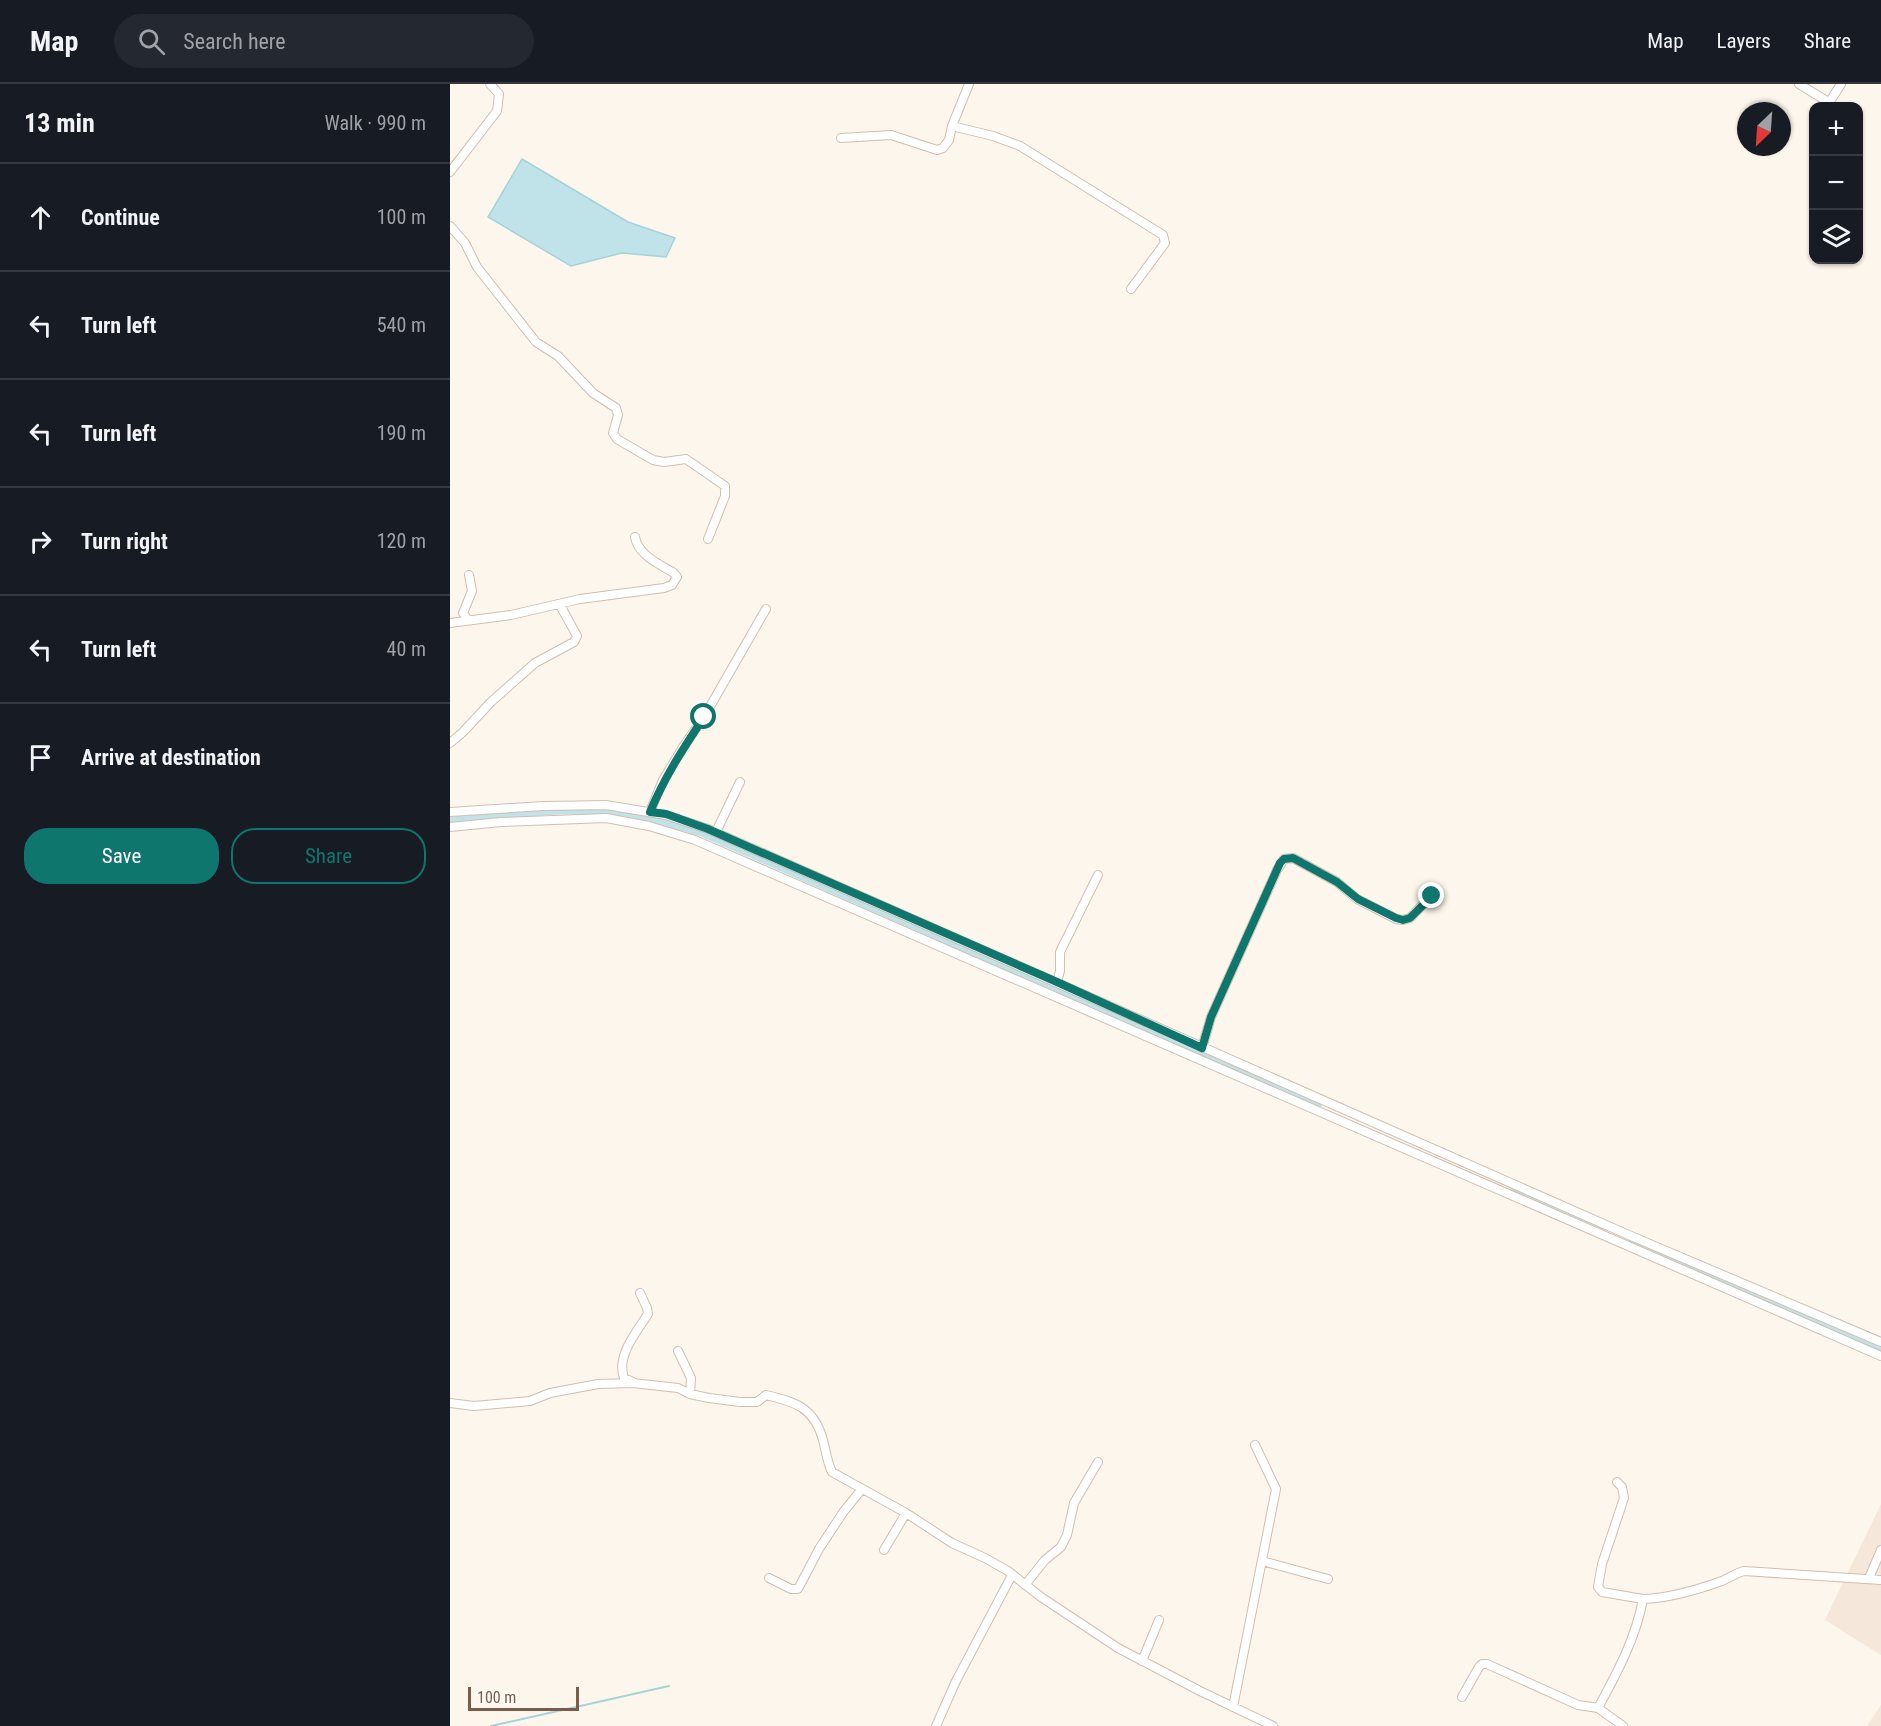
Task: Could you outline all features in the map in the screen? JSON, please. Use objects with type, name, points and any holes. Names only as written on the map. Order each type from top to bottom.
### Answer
[{"type":"street","points":[[450,172],[500,105],[499,94],[490,84]]},
{"type":"street","points":[[841,138],[891,135],[938,150],[943,148],[949,140],[952,126],[969,84]]},
{"type":"street","points":[[1799,84],[1824,102]]},
{"type":"street","points":[[1830,102],[1841,84]]},
{"type":"street","points":[[952,126],[1015,144],[1162,235],[1165,243],[1131,289]]},
{"type":"street","points":[[450,226],[465,243],[477,267],[536,342],[558,356],[593,393],[616,408],[618,415],[613,433],[617,439],[653,460],[664,462],[686,459],[725,486],[725,496],[708,539]]},
{"type":"street","points":[[450,622],[512,615],[580,599],[672,585],[676,577],[674,573],[650,559],[639,548],[635,537]]},
{"type":"street","points":[[468,620],[464,613],[472,591],[469,575]]},
{"type":"street","points":[[450,743],[528,669],[574,642],[577,636],[576,631],[560,605]]},
{"type":"street","points":[[650,812],[663,780],[704,717],[766,609]]},
{"type":"street","points":[[716,832],[740,782]]},
{"type":"street","points":[[450,812],[543,806],[606,805],[666,814],[716,832],[1630,1236],[1881,1342]]},
{"type":"street","points":[[450,827],[501,822],[606,818],[650,826],[695,840],[1881,1356]]},
{"type":"street","points":[[1202,1048],[1215,1008],[1280,863],[1284,859],[1293,858],[1337,882],[1358,899],[1403,920],[1410,918],[1432,896]]},
{"type":"street","points":[[1057,982],[1060,971],[1060,952],[1098,875]]},
{"type":"street","points":[[633,1383],[624,1378],[621,1360],[648,1314],[640,1293]]},
{"type":"street","points":[[678,1351],[691,1378],[690,1394]]},
{"type":"street","points":[[450,1403],[474,1406],[530,1401],[550,1393],[598,1384],[633,1383],[678,1388],[690,1394],[740,1402],[757,1402],[766,1395],[800,1405],[814,1419],[819,1429],[832,1472],[906,1512],[952,1543],[986,1558],[1118,1648],[1273,1726]]},
{"type":"street","points":[[1233,1707],[1276,1489],[1255,1445]]},
{"type":"street","points":[[1025,1585],[1045,1560],[1061,1547],[1067,1535],[1074,1503],[1098,1462]]},
{"type":"street","points":[[1617,1482],[1622,1487],[1624,1498],[1602,1564],[1598,1587],[1602,1592],[1657,1599],[1680,1594],[1744,1571],[1881,1580]]},
{"type":"street","points":[[769,1578],[798,1589],[830,1533],[862,1489]]},
{"type":"street","points":[[884,1550],[906,1512]]},
{"type":"street","points":[[1869,1578],[1881,1550]]},
{"type":"street","points":[[1262,1561],[1328,1579]]},
{"type":"street","points":[[936,1726],[956,1681],[1012,1575]]},
{"type":"street","points":[[1598,1708],[1630,1644],[1643,1599]]},
{"type":"street","points":[[1142,1660],[1159,1620]]},
{"type":"street","points":[[1462,1697],[1479,1667],[1487,1664],[1578,1705],[1598,1708],[1623,1726]]},
{"type":"shaded area","points":[[1881,1504],[1881,1655],[1825,1620]]},
{"type":"shaded area","points":[[1881,1705],[1881,1726],[1867,1726]]},
{"type":"water","points":[[522,159],[628,222],[675,238],[666,257],[622,253],[571,266],[488,217]]},
{"type":"waterway","points":[[450,821],[587,810],[638,817],[703,833],[1319,1103]]},
{"type":"waterway","points":[[1514,1189],[1602,1228]]},
{"type":"waterway","points":[[1632,1241],[1881,1349]]},
{"type":"waterway","points":[[491,1726],[669,1686]]},
{"type":"route","points":[[704,717],[663,780],[650,812],[666,814],[708,829],[1202,1048],[1211,1017],[1280,863],[1284,859],[1293,858],[1337,882],[1358,899],[1403,920],[1410,918],[1432,896]]}]
